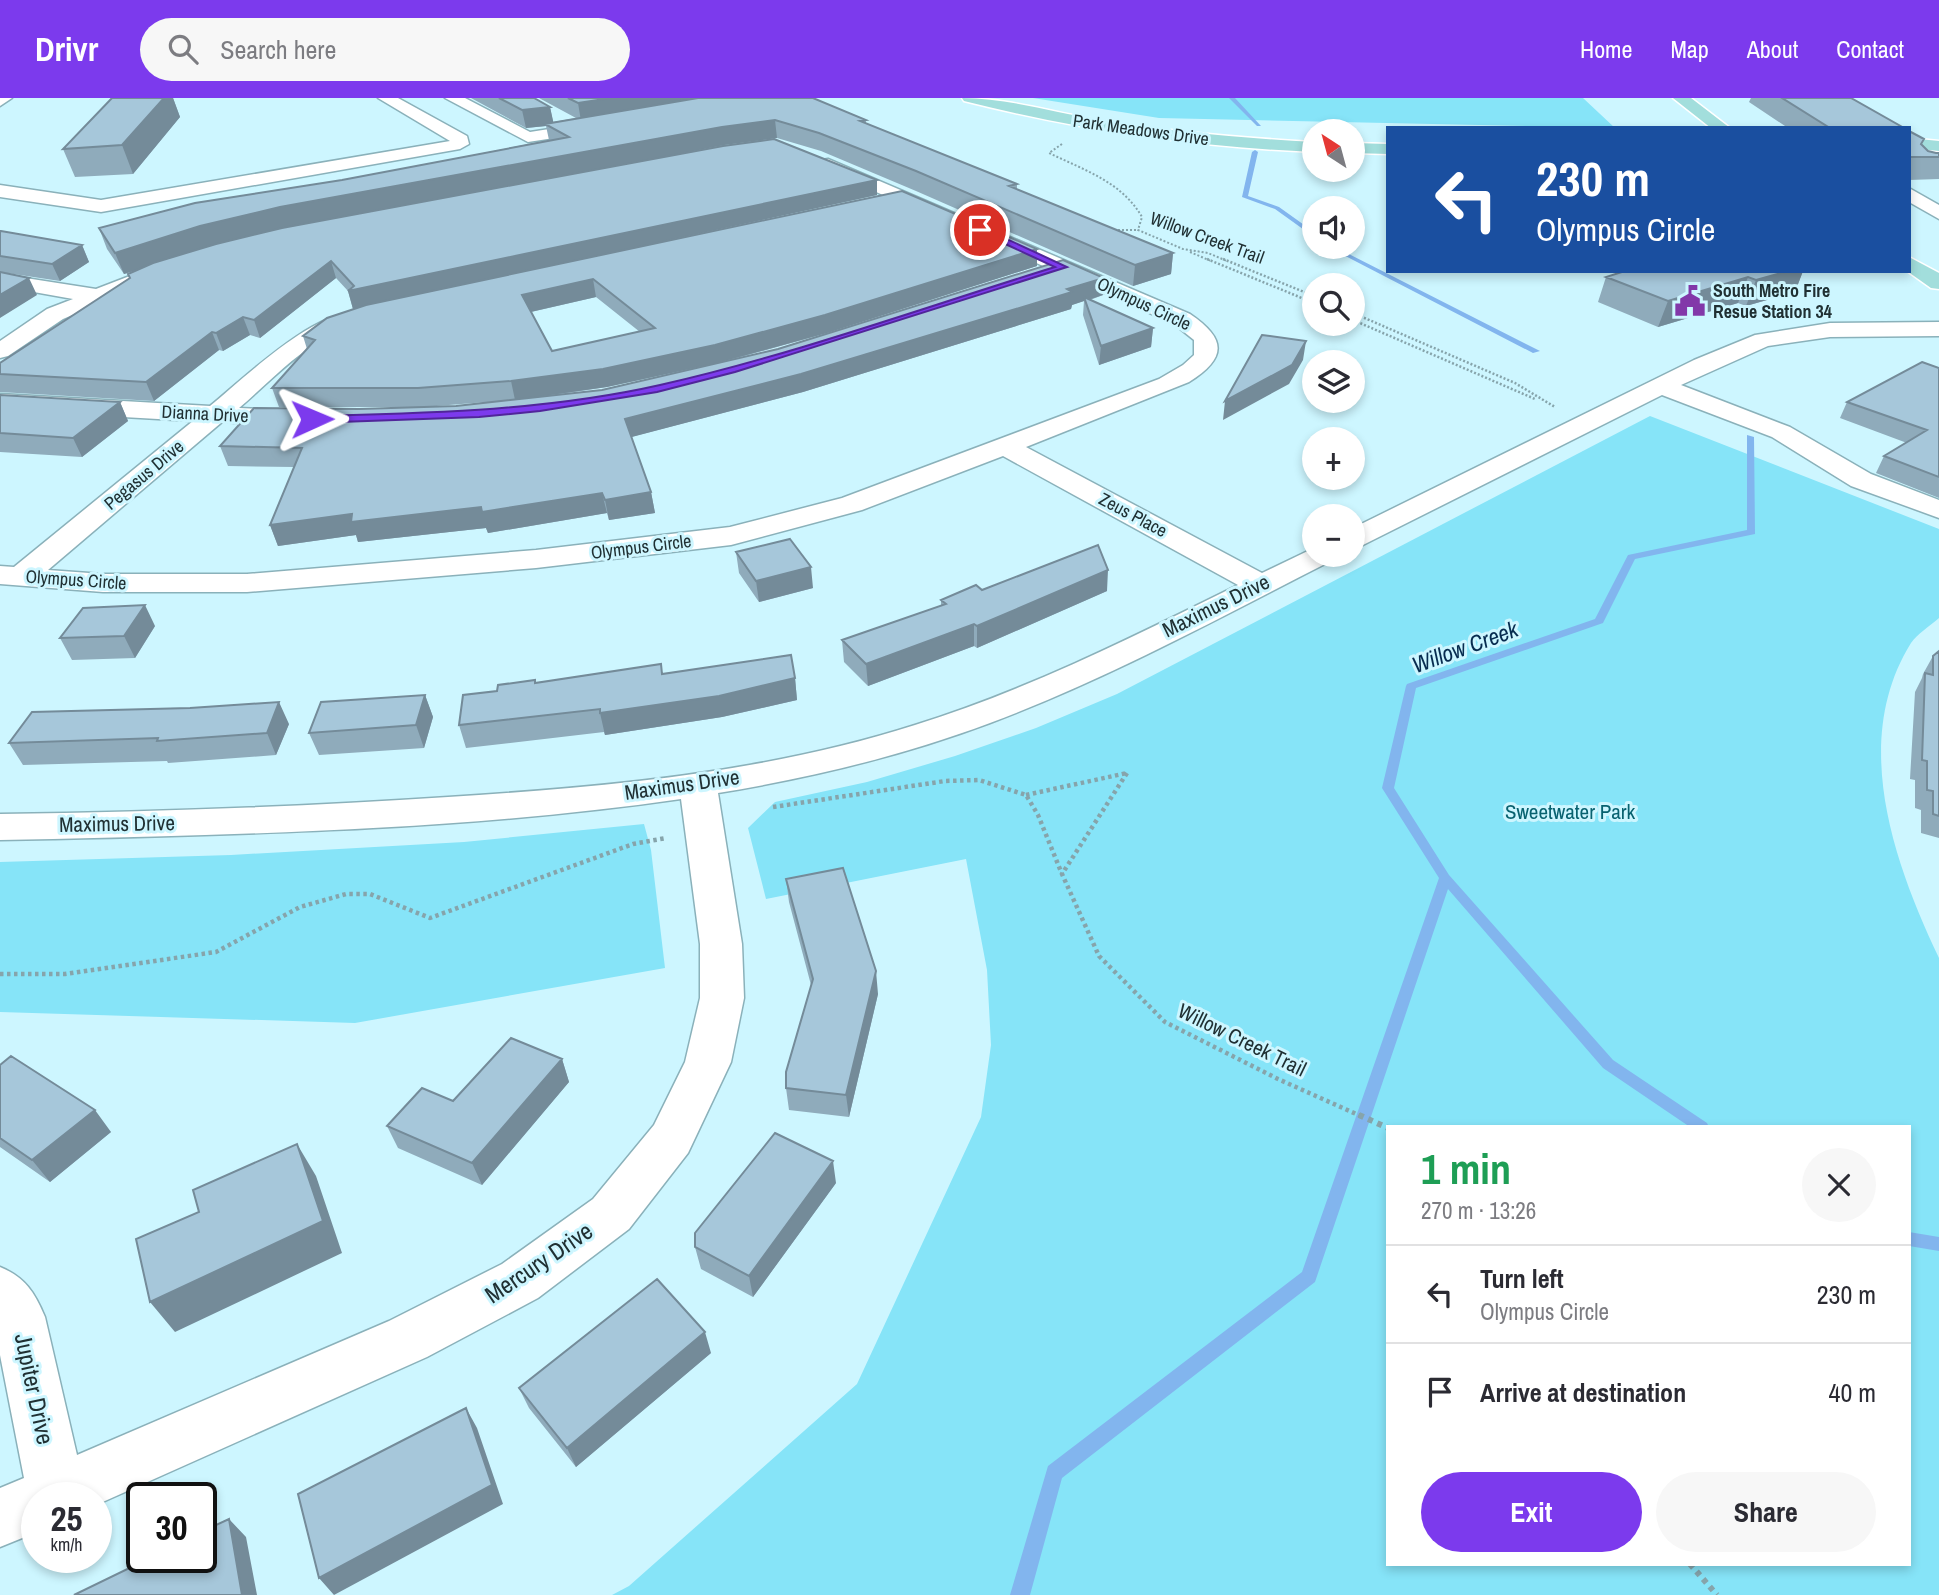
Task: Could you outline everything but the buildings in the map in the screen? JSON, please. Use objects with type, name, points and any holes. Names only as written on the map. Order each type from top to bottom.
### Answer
[{"type":"main road","name":"Park Meadows Drive","points":[[970,98],[1037,114],[1131,130],[1302,146]]},
{"type":"main road","name":"Park Meadows Drive","points":[[1009,98],[1161,125],[1302,137]]},
{"type":"main road","points":[[1681,98],[1719,126]]},
{"type":"main road","points":[[1914,143],[1939,136]]},
{"type":"main road","points":[[1365,139],[1386,140]]},
{"type":"main road","points":[[1914,143],[1939,146]]},
{"type":"main road","points":[[1365,149],[1386,149]]},
{"type":"main road","points":[[1911,264],[1939,283]]},
{"type":"street","points":[[0,191],[101,206],[460,144],[461,140],[386,98]]},
{"type":"street","points":[[453,98],[522,136],[540,137],[580,130],[608,117]]},
{"type":"street","points":[[556,117],[580,130]]},
{"type":"street","name":"Olympus Circle","points":[[11,575],[103,583],[247,583],[671,545],[731,536],[852,503],[1168,384],[1195,370],[1206,358],[1207,342],[1198,328],[908,197],[802,154]]},
{"type":"street","points":[[1911,194],[1939,193]]},
{"type":"street","points":[[1911,195],[1939,213]]},
{"type":"street","points":[[867,206],[908,197]]},
{"type":"street","points":[[0,351],[55,314],[178,264]]},
{"type":"street","points":[[1023,279],[1063,267]]},
{"type":"street","points":[[0,280],[96,296]]},
{"type":"street","name":"Pegasus Drive","points":[[11,575],[216,416],[305,340],[342,321],[378,313]]},
{"type":"street","points":[[1365,533],[1702,365],[1763,340],[1830,330],[1939,328]]},
{"type":"street","points":[[1662,386],[1781,432],[1861,480],[1939,510]]},
{"type":"street","name":"Dianna Drive","points":[[0,402],[216,416],[325,419]]},
{"type":"street","name":"Zeus Place","points":[[1004,446],[1261,585]]},
{"type":"street","name":"Maximus Drive","points":[[0,827],[346,816],[520,805],[701,808],[816,761],[926,733],[1037,693],[1302,564]]},
{"type":"street","name":"Mercury Drive","points":[[82,1482],[408,1339],[520,1281],[611,1214],[671,1139],[708,1062],[722,998],[721,944],[701,808]]},
{"type":"street","name":"Jupiter Drive","points":[[0,1291],[19,1317],[44,1482]]},
{"type":"street","name":"Mercury Drive","points":[[0,1518],[21,1509]]},
{"type":"path","name":"Willow Creek Trail","points":[[1062,144],[1049,153],[1098,176],[1123,192],[1142,217],[1138,230],[1183,249],[1208,253],[1302,291]]},
{"type":"path","points":[[1109,231],[1138,230]]},
{"type":"path","points":[[1183,249],[1302,298]]},
{"type":"path","points":[[1365,318],[1515,383],[1545,402]]},
{"type":"path","points":[[1365,325],[1557,408]]},
{"type":"path","points":[[768,808],[945,781],[979,780],[1026,795],[1127,774],[1062,874]]},
{"type":"path","name":"Willow Creek Trail","points":[[1026,795],[1038,815],[1099,956],[1165,1023],[1278,1079],[1386,1127]]},
{"type":"path","points":[[0,974],[65,974],[216,952],[300,907],[346,894],[370,894],[430,918],[633,844],[701,808]]},
{"type":"path","points":[[1692,1566],[1717,1595]]},
{"type":"green space","points":[[1033,98],[1583,98],[1613,126],[1365,123],[1365,119],[1302,119],[1302,121],[1159,118]]},
{"type":"green space","name":"Sweetwater Park","points":[[1650,416],[1939,529],[1939,618],[1911,643],[1893,681],[1883,720],[1881,761],[1885,802],[1894,842],[1922,921],[1939,958],[1939,1595],[612,1595],[629,1586],[857,1384],[981,1117],[991,1045],[987,970],[966,859],[766,899],[748,828],[775,802],[867,782],[1036,728],[1117,694]]},
{"type":"green space","points":[[644,824],[651,850],[665,968],[355,1023],[0,1012],[0,862],[231,855],[464,842]]},
{"type":"waterway","name":"Willow Creek","points":[[1232,98],[1259,125]]},
{"type":"waterway","name":"Willow Creek","points":[[1255,152],[1245,197],[1277,208],[1302,226]]},
{"type":"waterway","name":"Willow Creek","points":[[1355,259],[1536,351]]},
{"type":"waterway","name":"Willow Creek","points":[[1445,878],[1388,788],[1411,686],[1599,621],[1631,557],[1752,532],[1750,437]]},
{"type":"waterway","points":[[1020,1595],[1054,1472],[1309,1277],[1445,878]]},
{"type":"waterway","name":"Willow Creek","points":[[1445,878],[1608,1064],[1699,1125]]},
{"type":"waterway","name":"Willow Creek","points":[[1911,1239],[1939,1244]]},
{"type":"place","name":"South Metro Fire Resue Station 34","points":[[1690,301]]},
{"type":"route","points":[[312,419],[479,414],[540,408],[657,389],[732,370],[1063,267],[980,230]]}]
